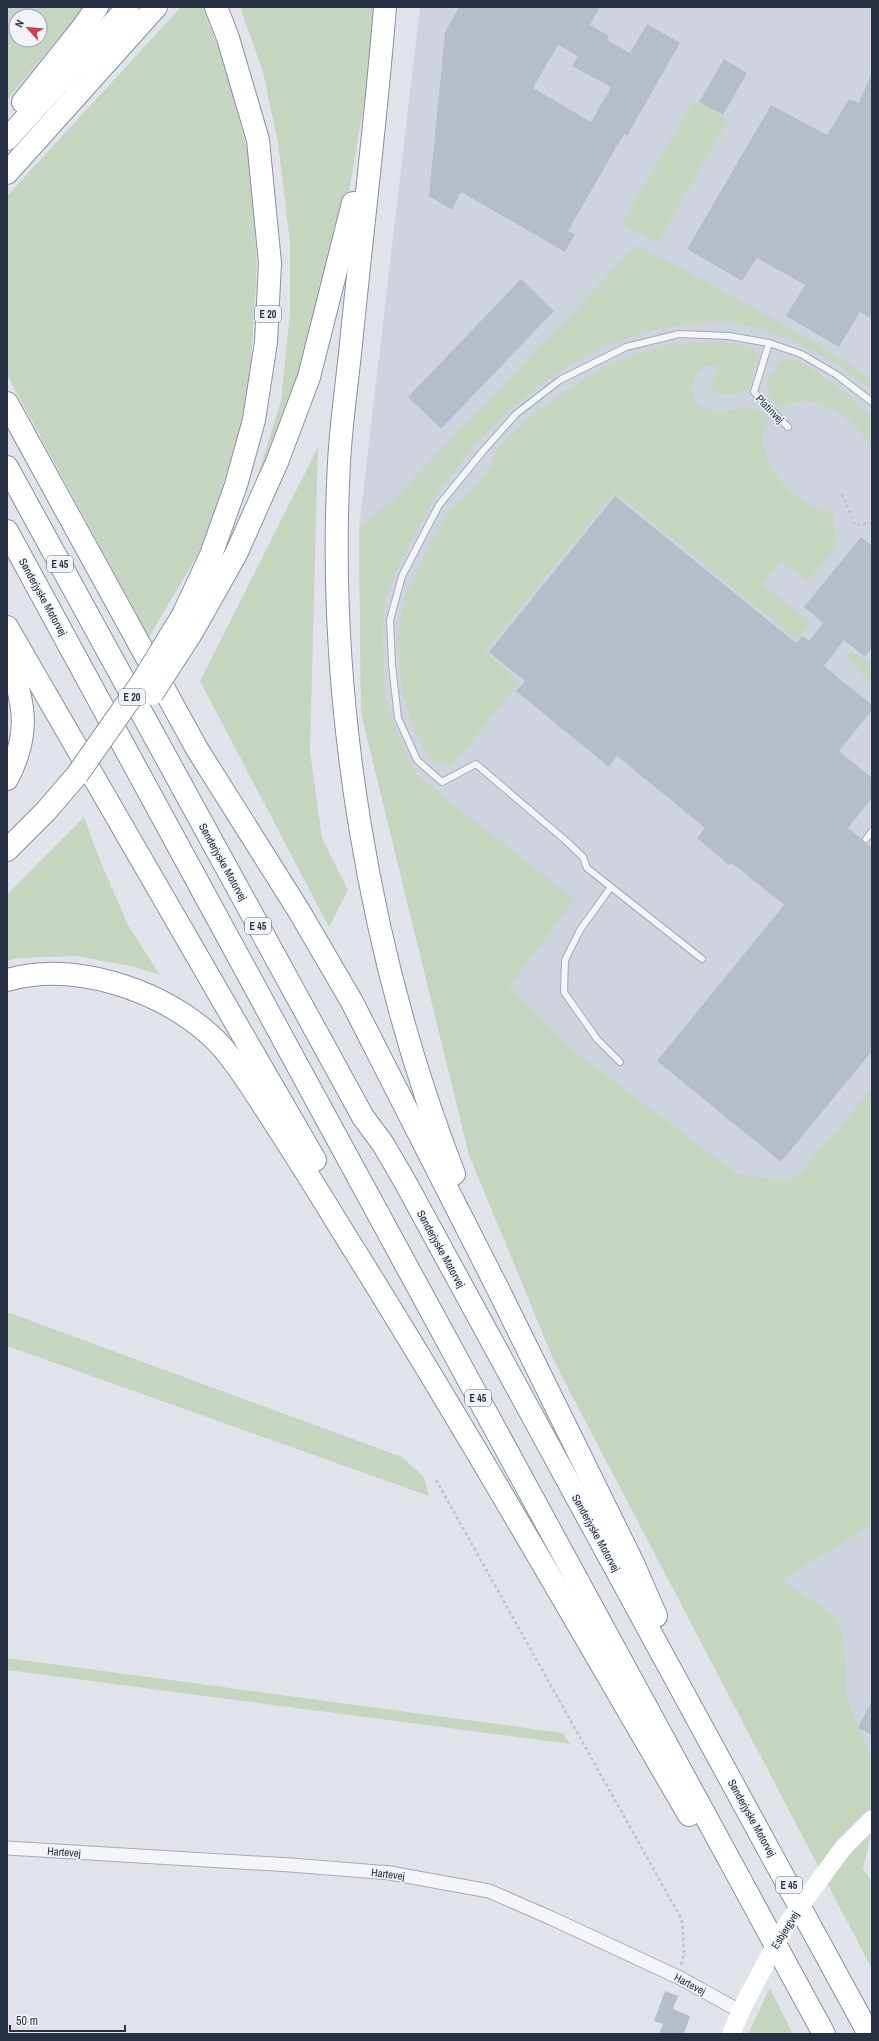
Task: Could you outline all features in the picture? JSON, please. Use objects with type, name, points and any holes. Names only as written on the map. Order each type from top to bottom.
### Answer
[{"type":"highway","points":[[7,121],[84,27],[97,7]]},
{"type":"highway","points":[[7,139],[128,7]]},
{"type":"highway","points":[[7,173],[156,7]]},
{"type":"highway","name":"E 20","points":[[187,623],[236,485],[254,420],[266,342],[270,263],[258,140],[228,38],[216,7]]},
{"type":"highway","points":[[384,7],[378,88],[339,462],[338,616],[346,719],[359,822],[395,991],[416,1068],[442,1145],[498,1289]]},
{"type":"highway","points":[[362,232],[383,134],[396,7]]},
{"type":"highway","points":[[7,850],[46,811],[77,775],[134,716],[151,696],[187,623],[236,554],[277,462],[309,377],[345,240],[378,88]]},
{"type":"highway","points":[[7,403],[197,749],[298,911],[352,1002],[498,1289],[632,1561],[708,1737]]},
{"type":"highway","name":"Sønderjyske Motorvej","points":[[7,467],[363,1117],[383,1144],[404,1180],[869,2034]]},
{"type":"highway","name":"Sønderjyske Motorvej","points":[[7,531],[821,2029]]},
{"type":"highway","points":[[7,627],[350,1221],[418,1351]]},
{"type":"highway","points":[[7,655],[17,682],[23,709],[23,730],[18,751],[7,779]]},
{"type":"highway","points":[[7,980],[43,976],[80,976],[116,983],[152,996],[184,1014],[211,1035],[248,1081],[418,1351],[724,1876],[821,2029]]},
{"type":"main road","name":"Esbjergvej","points":[[731,2034],[741,2008],[785,1927],[843,1848],[872,1819]]},
{"type":"street","name":"Hartevej","points":[[7,1848],[291,1865],[390,1873],[489,1891],[551,1918],[741,2008]]},
{"type":"lane","points":[[702,959],[587,868],[583,857],[566,840],[476,764],[442,782],[417,760],[398,718],[392,665],[390,620],[402,576],[438,505],[516,414],[560,380],[626,347],[679,334],[729,336],[769,343],[801,354],[837,375],[872,402]]},
{"type":"lane","name":"Platinvej","points":[[769,343],[754,392],[788,428]]},
{"type":"lane","points":[[866,839],[872,831]]},
{"type":"lane","points":[[611,887],[580,930],[565,960],[564,992],[597,1039],[620,1062]]},
{"type":"path","points":[[842,494],[855,524],[872,524]]},
{"type":"path","points":[[436,1480],[682,1920],[684,1954],[678,1977]]},
{"type":"shaded area","points":[[420,7],[872,7],[872,1430],[469,1155],[361,713],[359,528]]},
{"type":"shaded area","points":[[872,1525],[872,1758],[847,1698],[845,1645],[782,1580]]},
{"type":"green space","points":[[7,7],[84,7],[7,100]]},
{"type":"green space","points":[[181,7],[203,7],[225,66],[250,161],[257,265],[249,398],[207,539],[149,637],[7,375],[7,196]]},
{"type":"green space","points":[[240,7],[375,7],[368,81],[348,198],[320,318],[244,520],[281,401],[290,312],[290,242],[278,143],[263,72]]},
{"type":"green space","points":[[693,101],[728,120],[657,243],[622,224]]},
{"type":"green space","points":[[637,245],[756,309],[844,361],[872,379],[872,391],[840,367],[802,345],[762,330],[742,325],[722,323],[681,325],[641,334],[603,348],[567,368],[533,391],[502,418],[473,448],[448,479],[421,522],[403,556],[387,595],[385,604],[383,634],[385,694],[399,738],[418,777],[575,899],[509,987],[574,1051],[737,1174],[785,1181],[799,1175],[872,1088],[872,1525],[782,1580],[836,1617],[845,1645],[847,1698],[872,1758],[872,1830],[863,1869],[872,1881],[872,1969],[552,1356],[469,1155],[361,713],[359,528],[391,502]]},
{"type":"green space","points":[[719,342],[744,345],[758,353],[749,389],[735,394],[725,394],[710,389],[718,366],[706,365],[693,381],[692,389],[694,401],[705,408],[721,412],[747,407],[754,408],[769,418],[764,431],[763,443],[764,450],[776,475],[789,491],[804,503],[823,511],[833,513],[837,547],[807,581],[781,562],[762,585],[812,623],[796,639],[615,492],[485,651],[519,683],[451,767],[431,761],[415,732],[402,692],[397,642],[405,597],[428,547],[451,507],[464,500],[492,466],[492,457],[509,436],[537,411],[601,368],[635,354],[672,344]]},
{"type":"green space","points":[[783,359],[795,359],[821,375],[849,395],[872,418],[872,451],[861,432],[843,416],[833,410],[811,402],[800,401],[792,402],[779,408],[773,401],[767,388],[769,377]]},
{"type":"green space","points":[[318,447],[310,751],[322,838],[348,890],[329,927],[200,681]]},
{"type":"green space","points":[[851,651],[868,662],[872,657],[872,686],[847,656]]},
{"type":"green space","points":[[84,817],[99,858],[128,925],[160,975],[131,966],[76,956],[18,958],[7,961],[7,895]]},
{"type":"green space","points":[[7,1312],[402,1457],[424,1477],[429,1496],[7,1346]]},
{"type":"green space","points":[[7,1658],[563,1733],[570,1744],[7,1670]]},
{"type":"green space","points":[[770,1988],[793,2034],[748,2034]]},
{"type":"building","points":[[459,7],[600,7],[590,25],[609,36],[607,40],[630,53],[647,24],[680,43],[627,136],[624,134],[568,231],[575,234],[565,252],[461,192],[452,210],[429,196],[445,32]],"holes":[[[558,45],[578,56],[572,66],[611,87],[591,122],[533,88]]]},
{"type":"building","points":[[724,59],[747,73],[723,115],[699,102]]},
{"type":"building","points":[[872,72],[872,319],[860,312],[839,347],[786,316],[805,285],[757,258],[742,281],[687,249],[771,105],[827,135],[849,99],[859,103]]},
{"type":"building","points":[[521,279],[554,311],[441,429],[408,397]]},
{"type":"building","points":[[615,496],[796,643],[802,636],[809,641],[823,623],[804,607],[861,537],[872,546],[872,648],[865,657],[844,640],[824,666],[872,705],[872,710],[839,751],[872,778],[872,798],[848,828],[862,839],[863,842],[872,847],[872,1051],[781,1162],[657,1061],[784,905],[732,863],[729,865],[697,838],[705,828],[617,756],[609,767],[516,691],[525,681],[489,652]]},
{"type":"building","points":[[872,1700],[872,1735],[858,1728]]},
{"type":"building","points":[[665,1991],[678,1996],[673,2009],[690,2016],[684,2034],[659,2034],[663,2024],[654,2021]]}]
